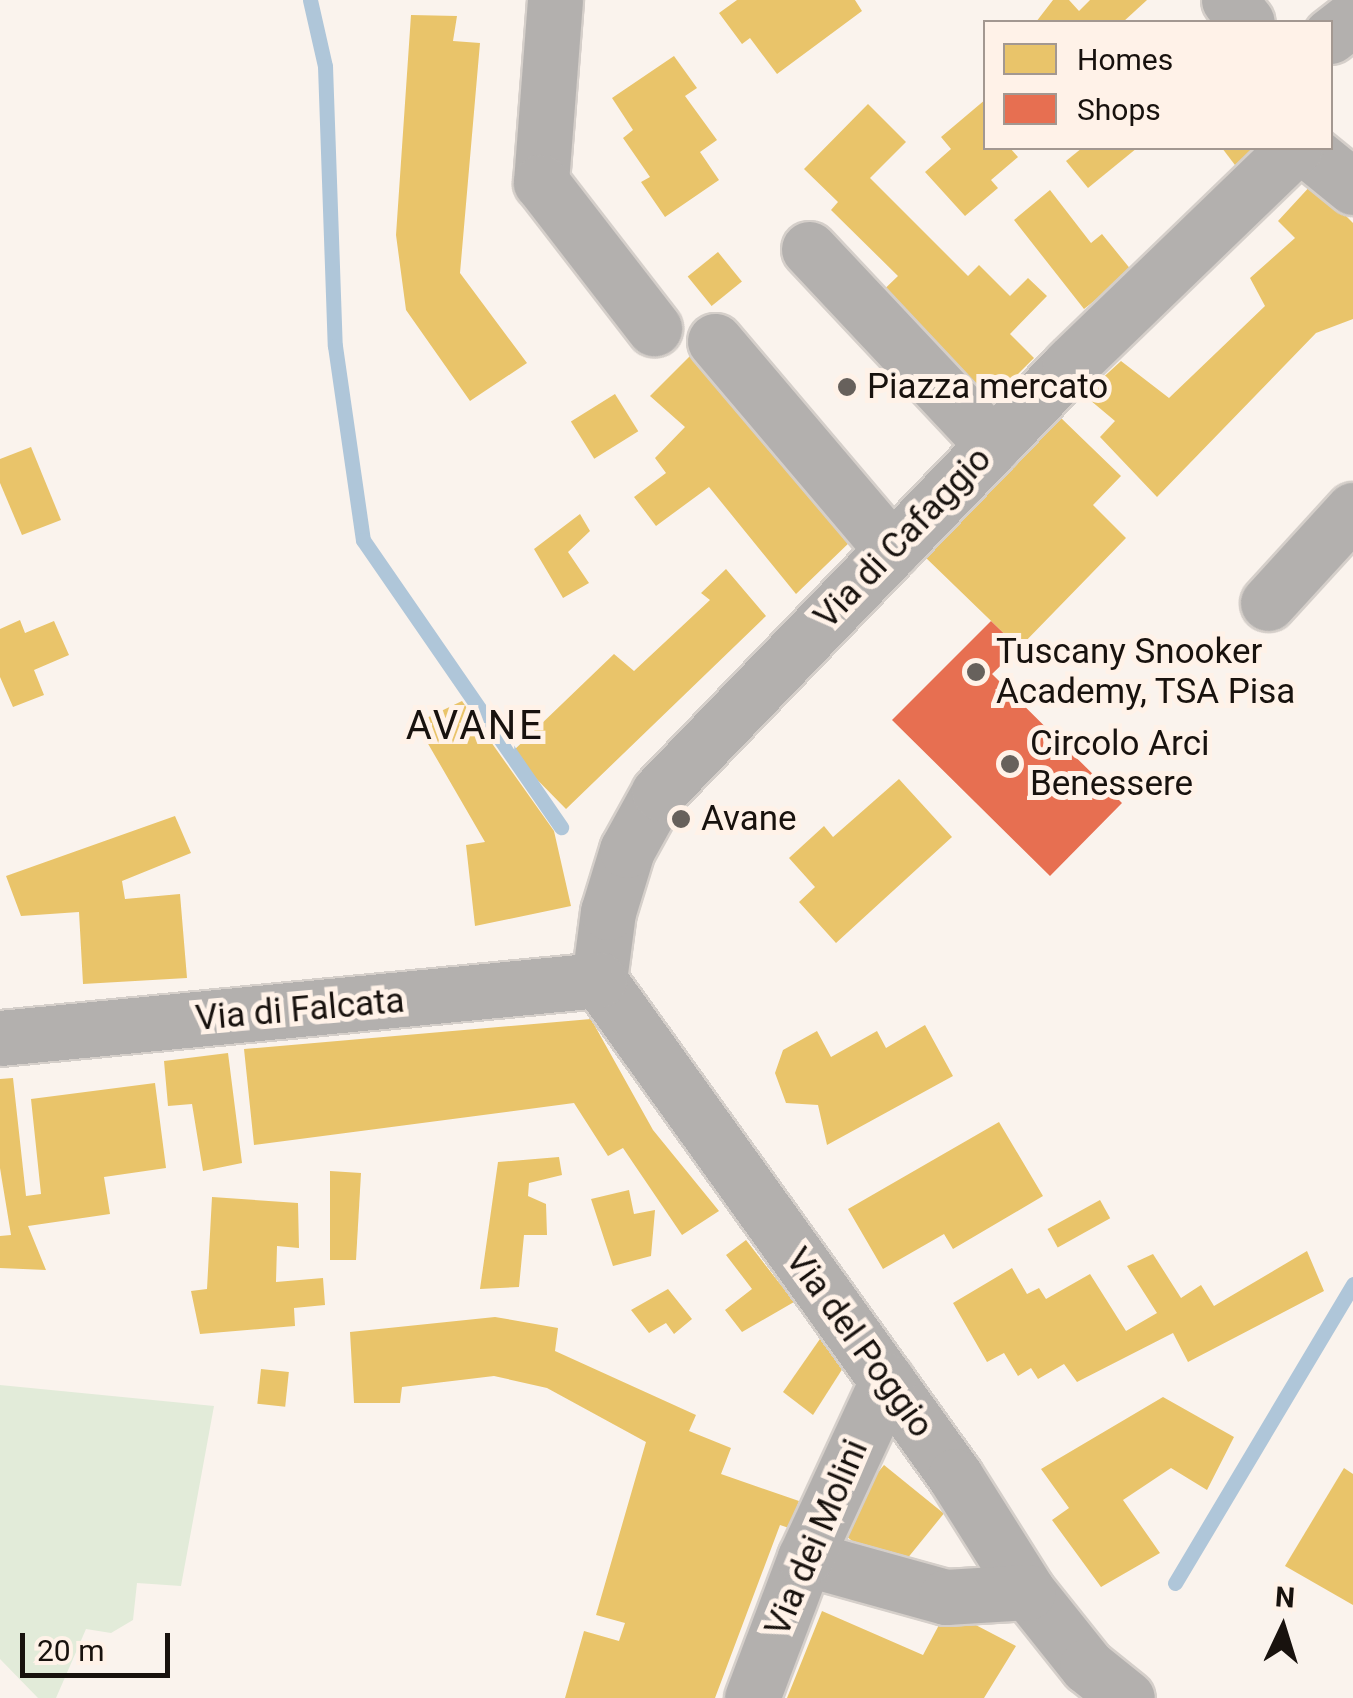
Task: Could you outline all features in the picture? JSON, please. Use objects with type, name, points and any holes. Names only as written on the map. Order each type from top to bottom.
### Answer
[{"type":"street","points":[[555,0],[541,182],[654,328]]},
{"type":"street","points":[[1229,0],[1245,20]]},
{"type":"street","points":[[1333,34],[1353,18]]},
{"type":"street","name":"Via di Cafaggio","points":[[600,980],[608,912],[627,850],[658,792],[992,445],[1293,150]]},
{"type":"street","points":[[1307,150],[1353,187]]},
{"type":"street","points":[[809,248],[992,445]]},
{"type":"street","points":[[715,341],[892,550]]},
{"type":"street","points":[[1268,602],[1353,510]]},
{"type":"street","name":"Via di Falcata","points":[[0,1038],[600,980]]},
{"type":"street","name":"Via del Poggio","points":[[600,980],[887,1380],[1028,1592],[1087,1666],[1127,1698]]},
{"type":"street","name":"Via dei Molini","points":[[752,1698],[805,1558],[887,1380]]},
{"type":"street","points":[[805,1558],[946,1597],[1028,1592]]},
{"type":"green space","points":[[0,1385],[214,1406],[181,1586],[137,1583],[133,1620],[111,1633],[86,1629],[56,1698],[38,1698],[0,1659]]},
{"type":"building: Homes","points":[[737,0],[855,0],[862,11],[777,74],[750,38],[742,44],[719,13]]},
{"type":"building: Homes","points":[[1053,0],[1069,0],[1079,11],[1090,0],[1147,0],[1125,20],[1038,20]]},
{"type":"building: Homes","points":[[411,15],[457,16],[453,41],[480,43],[460,273],[527,363],[470,401],[406,310],[396,235]]},
{"type":"building: Homes","points":[[674,56],[697,88],[685,96],[717,140],[700,152],[719,180],[665,217],[641,182],[650,177],[623,138],[633,130],[612,98]]},
{"type":"building: Homes","points":[[983,102],[983,150],[1012,150],[1018,157],[991,180],[998,188],[965,216],[925,172],[951,149],[941,137]]},
{"type":"building: Homes","points":[[868,104],[906,142],[870,178],[968,276],[979,265],[1010,296],[1028,278],[1047,296],[1010,334],[1034,358],[980,412],[870,303],[898,276],[831,210],[838,202],[804,169]]},
{"type":"building: Homes","points":[[1080,150],[1135,150],[1088,188],[1066,161]]},
{"type":"building: Homes","points":[[1224,150],[1259,150],[1238,169]]},
{"type":"building: Homes","points":[[1313,183],[1353,223],[1353,319],[1316,333],[1157,497],[1100,437],[1115,421],[1084,395],[1121,361],[1169,398],[1265,306],[1250,278],[1295,238],[1278,221]]},
{"type":"building: Homes","points":[[1050,190],[1091,243],[1102,234],[1132,271],[1084,309],[1014,220]]},
{"type":"building: Homes","points":[[718,252],[742,282],[712,306],[688,277]]},
{"type":"building: Homes","points":[[691,355],[722,381],[853,539],[796,594],[709,487],[656,526],[634,497],[666,473],[655,458],[685,427],[650,396]]},
{"type":"building: Homes","points":[[615,394],[638,431],[594,459],[571,422]]},
{"type":"building: Homes","points":[[1060,417],[1121,476],[1093,505],[1126,538],[1019,648],[924,556]]},
{"type":"building: Homes","points":[[31,447],[61,520],[22,535],[0,483],[0,459]]},
{"type":"building: Homes","points":[[580,514],[590,531],[568,552],[589,583],[563,598],[534,549]]},
{"type":"building: Homes","points":[[726,569],[766,616],[566,809],[511,753],[614,654],[634,671],[710,600],[701,593]]},
{"type":"building: Homes","points":[[20,620],[25,633],[54,621],[69,655],[34,670],[44,695],[13,707],[0,677],[0,629]]},
{"type":"building: Homes","points":[[462,701],[554,831],[571,906],[475,926],[466,845],[485,842],[416,723]]},
{"type":"building: Homes","points":[[899,779],[952,837],[836,943],[799,902],[815,887],[789,858],[824,826],[833,837]]},
{"type":"building: Homes","points":[[175,816],[191,853],[122,881],[125,899],[180,894],[187,978],[83,984],[79,912],[21,916],[6,876]]},
{"type":"building: Homes","points":[[591,1019],[653,1130],[719,1211],[682,1235],[623,1148],[608,1156],[574,1103],[254,1145],[244,1049]]},
{"type":"building: Homes","points":[[925,1025],[953,1076],[827,1145],[818,1105],[786,1103],[775,1073],[783,1050],[817,1031],[831,1057],[877,1031],[886,1048]]},
{"type":"building: Homes","points":[[228,1053],[242,1163],[203,1171],[192,1104],[168,1106],[164,1061]]},
{"type":"building: Homes","points":[[13,1078],[26,1196],[41,1194],[31,1099],[155,1083],[166,1168],[104,1177],[110,1214],[28,1226],[46,1270],[0,1268],[0,1236],[11,1235],[0,1168],[0,1079]]},
{"type":"building: Homes","points":[[999,1122],[1043,1196],[953,1249],[944,1234],[883,1269],[848,1209]]},
{"type":"building: Homes","points":[[559,1157],[562,1175],[529,1183],[528,1196],[546,1204],[547,1235],[524,1235],[519,1287],[480,1289],[498,1162]]},
{"type":"building: Homes","points":[[330,1171],[361,1173],[356,1260],[330,1260]]},
{"type":"building: Homes","points":[[629,1190],[634,1214],[655,1210],[651,1256],[613,1266],[591,1199]]},
{"type":"building: Homes","points":[[212,1197],[298,1203],[299,1248],[277,1246],[276,1282],[323,1278],[325,1305],[294,1308],[295,1326],[200,1334],[191,1291],[207,1289]]},
{"type":"building: Homes","points":[[1100,1200],[1110,1218],[1058,1247],[1048,1229]]},
{"type":"building: Homes","points":[[746,1240],[794,1302],[742,1332],[725,1310],[752,1289],[726,1255]]},
{"type":"building: Homes","points":[[1307,1251],[1324,1291],[1188,1362],[1173,1333],[1077,1382],[1064,1364],[1038,1379],[1031,1368],[1018,1376],[1004,1353],[987,1362],[953,1303],[1012,1268],[1027,1294],[1039,1288],[1046,1299],[1090,1274],[1126,1331],[1157,1313],[1127,1266],[1153,1254],[1181,1298],[1201,1285],[1214,1306]]},
{"type":"building: Homes","points":[[668,1289],[692,1319],[674,1334],[666,1323],[649,1333],[631,1310]]},
{"type":"building: Homes","points":[[495,1317],[558,1328],[555,1351],[696,1415],[689,1431],[731,1448],[721,1474],[799,1501],[789,1528],[780,1525],[715,1698],[565,1698],[584,1631],[619,1641],[625,1623],[596,1615],[646,1442],[547,1388],[494,1376],[402,1387],[400,1403],[354,1403],[350,1332]]},
{"type":"building: Homes","points":[[822,1336],[843,1368],[813,1415],[783,1392]]},
{"type":"building: Homes","points":[[261,1369],[289,1372],[285,1407],[257,1404]]},
{"type":"building: Homes","points":[[1163,1397],[1234,1437],[1207,1490],[1171,1468],[1123,1500],[1160,1553],[1101,1587],[1052,1520],[1069,1508],[1041,1469]]},
{"type":"building: Homes","points":[[884,1465],[944,1513],[894,1575],[834,1526]]},
{"type":"building: Homes","points":[[1344,1468],[1353,1474],[1353,1605],[1285,1566]]},
{"type":"building: Homes","points":[[947,1610],[1016,1646],[984,1698],[787,1698],[822,1611],[923,1655]]},
{"type":"building: Shops","name":"Circolo Arci Benessere","points":[[991,621],[1019,648],[992,674],[1122,803],[1050,876],[892,720]]},
{"type":"waterway","points":[[310,0],[325,66],[335,346],[363,540],[561,827]]},
{"type":"waterway","points":[[1175,1583],[1353,1284]]},
{"type":"place","name":"Piazza mercato","points":[[847,387]]},
{"type":"place","name":"Tuscany Snooker Academy, TSA Pisa","points":[[976,672]]},
{"type":"place","name":"Circolo Arci Benessere","points":[[1010,764]]},
{"type":"place","name":"Avane","points":[[681,819]]},
{"type":"district","name":"AVANE","points":[[475,726]]}]
